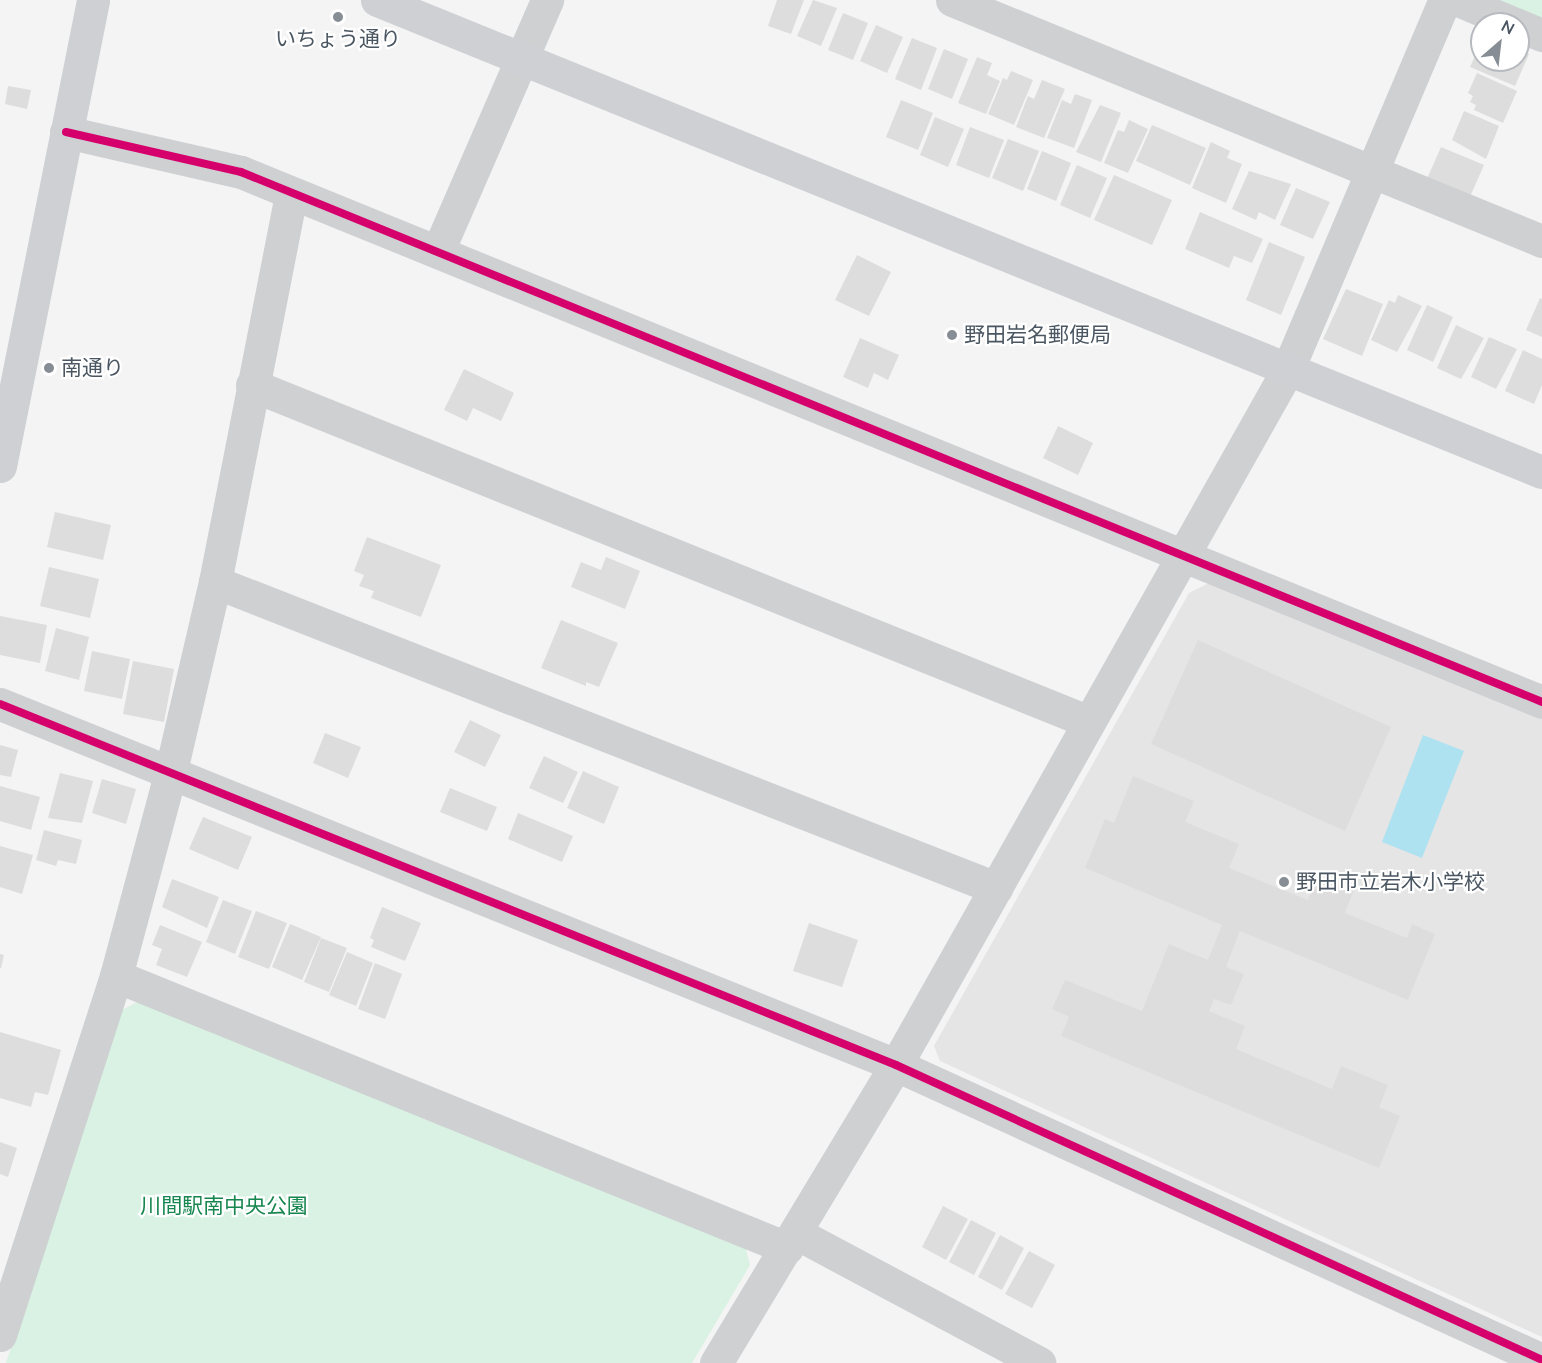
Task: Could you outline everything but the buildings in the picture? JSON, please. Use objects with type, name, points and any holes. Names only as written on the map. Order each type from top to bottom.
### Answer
[{"type":"street","points":[[0,466],[93,0]]},
{"type":"street","points":[[377,0],[520,60],[1542,472]]},
{"type":"street","points":[[438,251],[546,0]]},
{"type":"street","points":[[952,0],[1542,241]]},
{"type":"street","points":[[716,1363],[896,1065],[1087,721],[1185,555],[1288,369],[1440,2],[1473,12]]},
{"type":"street","points":[[66,132],[211,163],[438,251],[1542,702]]},
{"type":"street","points":[[0,1335],[116,975],[170,775],[215,582],[291,195]]},
{"type":"street","points":[[252,385],[1087,721]]},
{"type":"street","points":[[215,582],[996,888]]},
{"type":"street","points":[[0,704],[170,775],[896,1065],[1542,1360]]},
{"type":"street","points":[[116,975],[791,1240],[1039,1363]]},
{"type":"shaded area","name":"野田市立岩木小学校","points":[[1209,583],[1542,719],[1542,1337],[940,1061],[934,1046],[1189,593]]},
{"type":"green space","points":[[1491,0],[1542,0],[1542,21],[1530,16],[1530,12],[1520,12]]},
{"type":"green space","name":"川間駅南中央公園","points":[[141,1000],[745,1246],[750,1265],[692,1363],[6,1363],[120,1011]]},
{"type":"water","points":[[1423,735],[1464,751],[1422,858],[1382,842]]},
{"type":"cycle path","points":[[66,132],[241,172],[1542,702]]},
{"type":"cycle path","points":[[0,704],[896,1065],[1542,1360]]},
{"type":"place","name":"いちょう通り","points":[[338,17]]},
{"type":"place","name":"野田岩名郵便局","points":[[952,335]]},
{"type":"place","name":"南通り","points":[[49,368]]},
{"type":"place","name":"野田市立岩木小学校","points":[[1284,882]]}]
